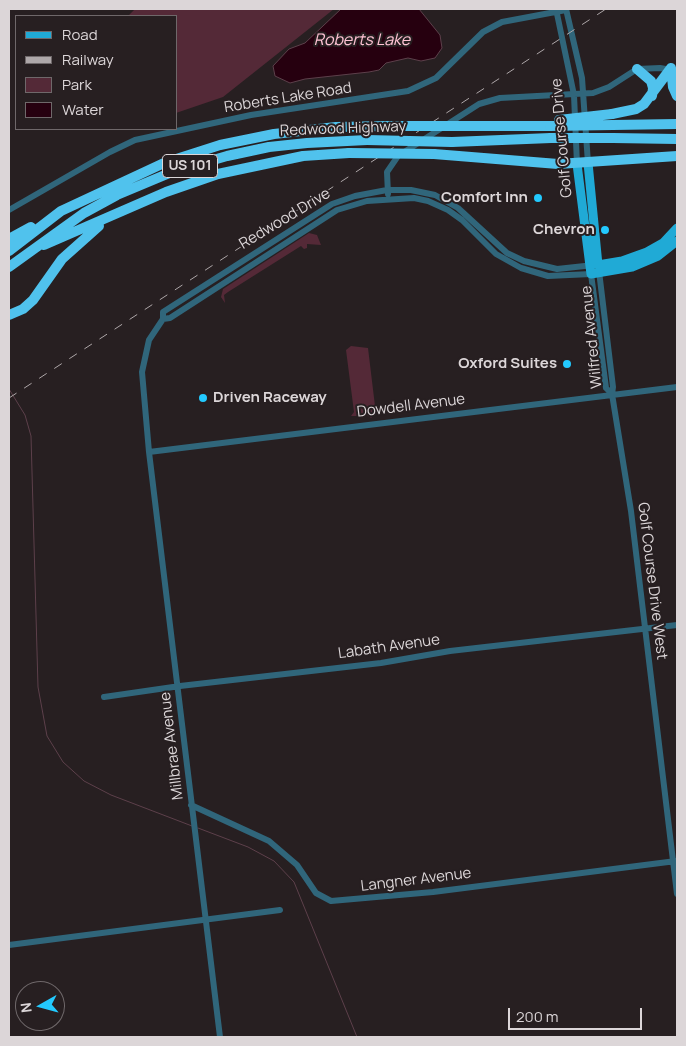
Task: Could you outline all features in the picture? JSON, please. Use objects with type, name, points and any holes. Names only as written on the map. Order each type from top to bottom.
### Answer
[{"type":"highway","points":[[637,69],[651,81],[653,88],[652,96]]},
{"type":"highway","points":[[674,70],[671,79],[677,93]]},
{"type":"highway","points":[[550,123],[636,109],[652,96],[674,70]]},
{"type":"highway","name":"Redwood Highway","points":[[9,251],[61,212],[164,163],[220,145],[296,130],[550,123],[613,126],[677,124]]},
{"type":"highway","name":"Redwood Highway","points":[[9,266],[66,224],[101,204],[172,172],[217,158],[269,147],[368,140],[452,142],[551,138],[677,138]]},
{"type":"highway","points":[[31,250],[120,214],[166,192],[218,174],[303,156],[349,153],[434,154],[576,164],[677,156]]},
{"type":"highway","points":[[9,240],[61,212]]},
{"type":"highway","points":[[9,315],[23,309],[33,300],[62,259],[79,243],[95,229],[120,214]]},
{"type":"main road","name":"Golf Course Drive","points":[[588,163],[594,269]]},
{"type":"main road","name":"Golf Course Drive","points":[[576,164],[594,269]]},
{"type":"main road","name":"Redwood Drive","points":[[594,269],[647,252],[663,243],[677,228]]},
{"type":"main road","name":"Redwood Drive","points":[[594,269],[632,267],[658,256],[677,241]]},
{"type":"street","name":"Roberts Lake Road","points":[[9,210],[110,152],[135,140],[251,115],[408,91],[436,78],[484,32],[502,22],[566,9]]},
{"type":"street","name":"Golf Course Drive","points":[[566,9],[583,94],[588,163]]},
{"type":"street","name":"Golf Course Drive","points":[[556,10],[574,94],[576,164]]},
{"type":"street","points":[[388,199],[387,172],[398,156],[479,104],[500,98],[583,94],[600,91],[637,69],[674,70]]},
{"type":"street","name":"Redwood Drive","points":[[149,452],[142,372],[149,340],[162,319],[163,312],[332,204],[355,196],[387,190],[411,190],[435,195],[458,208],[481,227],[507,253],[524,261],[557,269],[594,269]]},
{"type":"street","points":[[433,203],[435,195]]},
{"type":"street","name":"Redwood Drive","points":[[162,319],[170,318],[337,210],[351,204],[388,199],[414,198],[433,203],[462,220],[496,254],[521,268],[548,276],[594,269]]},
{"type":"street","points":[[475,233],[481,227]]},
{"type":"street","points":[[521,268],[524,261]]},
{"type":"street","name":"Wilfred Avenue","points":[[594,269],[606,388],[612,394]]},
{"type":"street","name":"Dowdell Avenue","points":[[149,452],[677,387]]},
{"type":"street","name":"Golf Course Drive West","points":[[612,394],[631,511],[675,861]]},
{"type":"street","name":"Millbrae Avenue","points":[[149,452],[220,1037]]},
{"type":"street","name":"Labath Avenue","points":[[104,697],[177,686],[381,663],[450,651],[677,625]]},
{"type":"street","name":"Langner Avenue","points":[[191,805],[269,841],[296,866],[316,893],[331,901],[423,893],[675,861]]},
{"type":"street","points":[[675,861],[677,894]]},
{"type":"street","points":[[9,945],[280,910]]},
{"type":"green space","points":[[135,9],[334,9],[223,97],[178,112],[178,15],[129,15]]},
{"type":"green space","points":[[309,233],[317,235],[321,245],[307,244],[307,248],[304,249],[301,246],[224,295],[225,303],[221,297],[223,289]]},
{"type":"green space","points":[[351,346],[368,348],[375,406],[375,415],[371,418],[368,416],[351,416],[354,412],[346,350]]},
{"type":"water","name":"Roberts Lake","points":[[341,9],[419,9],[440,35],[442,48],[435,58],[421,61],[408,58],[386,63],[379,70],[369,72],[305,79],[290,83],[275,76],[273,66],[289,49],[305,43]]},
{"type":"waterway","points":[[9,389],[25,415],[31,436],[38,687],[47,736],[63,762],[84,781],[111,795],[192,826]]},
{"type":"waterway","points":[[198,828],[248,847],[274,861],[294,882],[357,1037]]},
{"type":"railway","points":[[9,398],[606,9]]},
{"type":"place","name":"Comfort Inn","points":[[538,198]]},
{"type":"place","name":"Chevron","points":[[605,230]]},
{"type":"place","name":"Oxford Suites","points":[[567,364]]},
{"type":"place","name":"Driven Raceway","points":[[203,398]]}]
